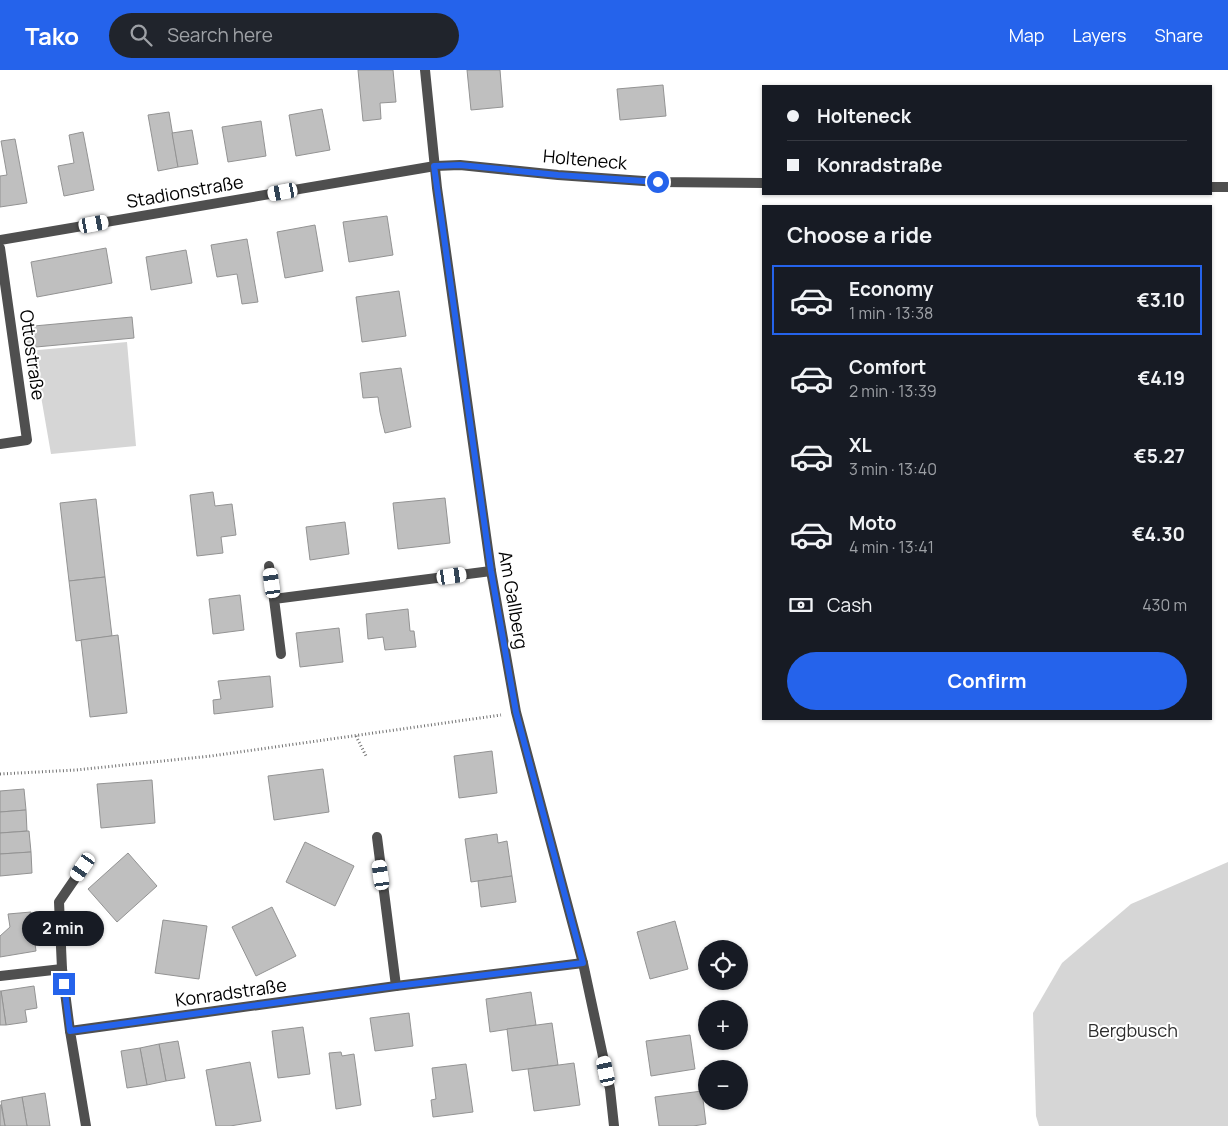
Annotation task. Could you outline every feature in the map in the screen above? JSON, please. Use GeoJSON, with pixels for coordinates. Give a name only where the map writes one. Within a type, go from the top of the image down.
{"type":"FeatureCollection","features":[{"type":"Feature","properties":{"kind":"street","name":"Am Gallberg"},"geometry":{"type":"LineString","coordinates":[[425,70],[434,166],[491,571],[516,712],[583,963],[610,1089],[614,1126]]}},
{"type":"Feature","properties":{"kind":"street","name":"Holteneck"},"geometry":{"type":"LineString","coordinates":[[434,166],[460,165],[558,175],[658,182],[762,183]]}},
{"type":"Feature","properties":{"kind":"street","name":"Stadionstraße"},"geometry":{"type":"LineString","coordinates":[[0,240],[434,166]]}},
{"type":"Feature","properties":{"kind":"street"},"geometry":{"type":"LineString","coordinates":[[1212,187],[1228,187]]}},
{"type":"Feature","properties":{"kind":"street","name":"Ottostraße"},"geometry":{"type":"LineString","coordinates":[[0,248],[27,440],[0,444]]}},
{"type":"Feature","properties":{"kind":"street"},"geometry":{"type":"LineString","coordinates":[[269,566],[281,654]]}},
{"type":"Feature","properties":{"kind":"street"},"geometry":{"type":"LineString","coordinates":[[274,599],[491,571]]}},
{"type":"Feature","properties":{"kind":"street"},"geometry":{"type":"LineString","coordinates":[[376,837],[396,986]]}},
{"type":"Feature","properties":{"kind":"street"},"geometry":{"type":"LineString","coordinates":[[83,867],[59,902],[62,969],[86,1126]]}},
{"type":"Feature","properties":{"kind":"street","name":"Konradstraße"},"geometry":{"type":"LineString","coordinates":[[70,1031],[396,986],[583,963]]}},
{"type":"Feature","properties":{"kind":"street"},"geometry":{"type":"LineString","coordinates":[[0,976],[62,969]]}},
{"type":"Feature","properties":{"kind":"path"},"geometry":{"type":"LineString","coordinates":[[0,774],[76,770],[211,756],[516,712]]}},
{"type":"Feature","properties":{"kind":"path"},"geometry":{"type":"LineString","coordinates":[[356,736],[366,756]]}},
{"type":"Feature","properties":{"kind":"green space"},"geometry":{"type":"Polygon","coordinates":[[[127,342],[136,446],[51,454],[38,379],[29,373],[27,351],[127,342]]]}},
{"type":"Feature","properties":{"kind":"green space","name":"Bergbusch"},"geometry":{"type":"Polygon","coordinates":[[[1228,862],[1228,1126],[1039,1126],[1036,1116],[1033,1013],[1062,963],[1131,904],[1228,862]]]}},
{"type":"Feature","properties":{"kind":"building"},"geometry":{"type":"Polygon","coordinates":[[[358,70],[393,70],[396,102],[380,103],[381,119],[363,121],[358,70]]]}},
{"type":"Feature","properties":{"kind":"building"},"geometry":{"type":"Polygon","coordinates":[[[467,70],[500,70],[503,107],[471,110],[467,70]]]}},
{"type":"Feature","properties":{"kind":"building"},"geometry":{"type":"Polygon","coordinates":[[[663,85],[666,116],[620,120],[617,89],[663,85]]]}},
{"type":"Feature","properties":{"kind":"building"},"geometry":{"type":"Polygon","coordinates":[[[322,109],[330,150],[296,156],[289,115],[322,109]]]}},
{"type":"Feature","properties":{"kind":"building"},"geometry":{"type":"Polygon","coordinates":[[[169,112],[178,167],[158,171],[148,115],[169,112]]]}},
{"type":"Feature","properties":{"kind":"building"},"geometry":{"type":"Polygon","coordinates":[[[261,121],[266,156],[228,162],[222,127],[261,121]]]}},
{"type":"Feature","properties":{"kind":"building"},"geometry":{"type":"Polygon","coordinates":[[[192,130],[198,164],[178,167],[172,133],[192,130]]]}},
{"type":"Feature","properties":{"kind":"building"},"geometry":{"type":"Polygon","coordinates":[[[83,132],[94,190],[64,196],[58,166],[74,163],[69,135],[83,132]]]}},
{"type":"Feature","properties":{"kind":"building"},"geometry":{"type":"Polygon","coordinates":[[[15,139],[27,203],[0,207],[0,176],[7,175],[1,141],[15,139]]]}},
{"type":"Feature","properties":{"kind":"building"},"geometry":{"type":"Polygon","coordinates":[[[387,216],[393,255],[349,262],[343,222],[387,216]]]}},
{"type":"Feature","properties":{"kind":"building"},"geometry":{"type":"Polygon","coordinates":[[[315,225],[323,271],[285,278],[277,232],[315,225]]]}},
{"type":"Feature","properties":{"kind":"building"},"geometry":{"type":"Polygon","coordinates":[[[247,239],[258,302],[242,304],[237,274],[217,277],[211,245],[247,239]]]}},
{"type":"Feature","properties":{"kind":"building"},"geometry":{"type":"Polygon","coordinates":[[[106,248],[112,283],[37,297],[31,262],[106,248]]]}},
{"type":"Feature","properties":{"kind":"building"},"geometry":{"type":"Polygon","coordinates":[[[186,250],[192,283],[151,290],[146,257],[186,250]]]}},
{"type":"Feature","properties":{"kind":"building"},"geometry":{"type":"Polygon","coordinates":[[[399,291],[406,336],[362,342],[356,297],[399,291]]]}},
{"type":"Feature","properties":{"kind":"building"},"geometry":{"type":"Polygon","coordinates":[[[132,317],[134,338],[25,348],[23,327],[132,317]]]}},
{"type":"Feature","properties":{"kind":"building"},"geometry":{"type":"Polygon","coordinates":[[[401,368],[411,427],[385,433],[378,397],[363,398],[360,373],[401,368]]]}},
{"type":"Feature","properties":{"kind":"building"},"geometry":{"type":"Polygon","coordinates":[[[213,492],[215,506],[232,504],[236,535],[221,537],[223,553],[197,556],[190,495],[213,492]]]}},
{"type":"Feature","properties":{"kind":"building"},"geometry":{"type":"Polygon","coordinates":[[[445,498],[450,543],[398,549],[393,503],[445,498]]]}},
{"type":"Feature","properties":{"kind":"building"},"geometry":{"type":"Polygon","coordinates":[[[96,499],[105,577],[69,581],[60,503],[96,499]]]}},
{"type":"Feature","properties":{"kind":"building"},"geometry":{"type":"Polygon","coordinates":[[[345,522],[349,554],[310,560],[306,527],[345,522]]]}},
{"type":"Feature","properties":{"kind":"building"},"geometry":{"type":"Polygon","coordinates":[[[105,577],[112,636],[76,641],[69,581],[105,577]]]}},
{"type":"Feature","properties":{"kind":"building"},"geometry":{"type":"Polygon","coordinates":[[[240,595],[244,630],[213,634],[209,599],[240,595]]]}},
{"type":"Feature","properties":{"kind":"building"},"geometry":{"type":"Polygon","coordinates":[[[408,609],[410,631],[414,631],[416,647],[385,650],[383,637],[368,639],[366,614],[408,609]]]}},
{"type":"Feature","properties":{"kind":"building"},"geometry":{"type":"Polygon","coordinates":[[[339,628],[343,662],[300,667],[296,633],[339,628]]]}},
{"type":"Feature","properties":{"kind":"building"},"geometry":{"type":"Polygon","coordinates":[[[118,635],[127,713],[90,717],[81,640],[118,635]]]}},
{"type":"Feature","properties":{"kind":"building"},"geometry":{"type":"Polygon","coordinates":[[[270,676],[273,707],[214,714],[213,700],[221,699],[218,681],[270,676]]]}},
{"type":"Feature","properties":{"kind":"building"},"geometry":{"type":"Polygon","coordinates":[[[492,751],[497,793],[459,798],[454,756],[492,751]]]}},
{"type":"Feature","properties":{"kind":"building"},"geometry":{"type":"Polygon","coordinates":[[[323,769],[329,812],[274,820],[268,776],[323,769]]]}},
{"type":"Feature","properties":{"kind":"building"},"geometry":{"type":"Polygon","coordinates":[[[152,780],[155,823],[101,828],[97,784],[152,780]]]}},
{"type":"Feature","properties":{"kind":"building"},"geometry":{"type":"Polygon","coordinates":[[[24,789],[26,810],[0,812],[0,791],[24,789]]]}},
{"type":"Feature","properties":{"kind":"building"},"geometry":{"type":"Polygon","coordinates":[[[26,810],[27,831],[0,833],[0,812],[26,810]]]}},
{"type":"Feature","properties":{"kind":"building"},"geometry":{"type":"Polygon","coordinates":[[[29,831],[31,852],[0,854],[0,833],[29,831]]]}},
{"type":"Feature","properties":{"kind":"building"},"geometry":{"type":"Polygon","coordinates":[[[497,834],[498,843],[507,841],[512,876],[471,882],[465,839],[497,834]]]}},
{"type":"Feature","properties":{"kind":"building"},"geometry":{"type":"Polygon","coordinates":[[[305,842],[354,866],[335,906],[286,882],[305,842]]]}},
{"type":"Feature","properties":{"kind":"building"},"geometry":{"type":"Polygon","coordinates":[[[31,852],[32,873],[0,876],[0,854],[31,852]]]}},
{"type":"Feature","properties":{"kind":"building"},"geometry":{"type":"Polygon","coordinates":[[[128,853],[157,886],[117,922],[88,889],[128,853]]]}},
{"type":"Feature","properties":{"kind":"building"},"geometry":{"type":"Polygon","coordinates":[[[512,876],[516,902],[481,907],[478,881],[512,876]]]}},
{"type":"Feature","properties":{"kind":"building"},"geometry":{"type":"Polygon","coordinates":[[[272,907],[296,956],[256,976],[232,927],[272,907]]]}},
{"type":"Feature","properties":{"kind":"building"},"geometry":{"type":"Polygon","coordinates":[[[31,912],[36,951],[0,957],[0,936],[10,927],[8,914],[31,912]]]}},
{"type":"Feature","properties":{"kind":"building"},"geometry":{"type":"Polygon","coordinates":[[[163,920],[207,926],[199,979],[155,973],[163,920]]]}},
{"type":"Feature","properties":{"kind":"building"},"geometry":{"type":"Polygon","coordinates":[[[675,921],[688,969],[650,979],[637,932],[675,921]]]}},
{"type":"Feature","properties":{"kind":"building"},"geometry":{"type":"Polygon","coordinates":[[[34,986],[37,1008],[25,1010],[27,1022],[6,1025],[1,991],[34,986]]]}},
{"type":"Feature","properties":{"kind":"building"},"geometry":{"type":"Polygon","coordinates":[[[1,991],[6,1025],[0,1025],[1,991]]]}},
{"type":"Feature","properties":{"kind":"building"},"geometry":{"type":"Polygon","coordinates":[[[531,992],[536,1025],[490,1032],[486,999],[531,992]]]}},
{"type":"Feature","properties":{"kind":"building"},"geometry":{"type":"Polygon","coordinates":[[[409,1013],[413,1046],[375,1051],[370,1018],[409,1013]]]}},
{"type":"Feature","properties":{"kind":"building"},"geometry":{"type":"Polygon","coordinates":[[[552,1023],[558,1065],[512,1071],[507,1029],[552,1023]]]}},
{"type":"Feature","properties":{"kind":"building"},"geometry":{"type":"Polygon","coordinates":[[[303,1027],[310,1074],[278,1078],[272,1031],[303,1027]]]}},
{"type":"Feature","properties":{"kind":"building"},"geometry":{"type":"Polygon","coordinates":[[[690,1035],[695,1069],[651,1076],[646,1041],[690,1035]]]}},
{"type":"Feature","properties":{"kind":"building"},"geometry":{"type":"Polygon","coordinates":[[[178,1041],[185,1078],[166,1081],[159,1044],[178,1041]]]}},
{"type":"Feature","properties":{"kind":"building"},"geometry":{"type":"Polygon","coordinates":[[[159,1044],[166,1081],[147,1085],[140,1048],[159,1044]]]}},
{"type":"Feature","properties":{"kind":"building"},"geometry":{"type":"Polygon","coordinates":[[[140,1048],[147,1085],[127,1088],[121,1051],[140,1048]]]}},
{"type":"Feature","properties":{"kind":"building"},"geometry":{"type":"Polygon","coordinates":[[[341,1052],[342,1056],[354,1054],[361,1105],[336,1109],[329,1053],[341,1052]]]}},
{"type":"Feature","properties":{"kind":"building"},"geometry":{"type":"Polygon","coordinates":[[[250,1062],[261,1121],[230,1126],[216,1126],[206,1070],[250,1062]]]}},
{"type":"Feature","properties":{"kind":"building"},"geometry":{"type":"Polygon","coordinates":[[[574,1063],[580,1105],[534,1111],[528,1069],[574,1063]]]}},
{"type":"Feature","properties":{"kind":"building"},"geometry":{"type":"Polygon","coordinates":[[[466,1064],[473,1112],[433,1117],[431,1100],[436,1099],[432,1068],[466,1064]]]}},
{"type":"Feature","properties":{"kind":"building"},"geometry":{"type":"Polygon","coordinates":[[[698,1092],[698,1110],[704,1110],[706,1124],[659,1126],[655,1097],[698,1092]]]}},
{"type":"Feature","properties":{"kind":"building"},"geometry":{"type":"Polygon","coordinates":[[[45,1093],[50,1126],[27,1126],[22,1097],[45,1093]]]}},
{"type":"Feature","properties":{"kind":"building"},"geometry":{"type":"Polygon","coordinates":[[[22,1097],[27,1126],[5,1126],[1,1101],[22,1097]]]}},
{"type":"Feature","properties":{"kind":"building"},"geometry":{"type":"Polygon","coordinates":[[[1,1105],[5,1126],[0,1126],[1,1105]]]}},
{"type":"Feature","properties":{"kind":"route"},"geometry":{"type":"LineString","coordinates":[[64,984],[70,1031],[396,986],[583,963],[516,712],[491,571],[434,166],[460,165],[558,175],[658,182]]}}]}
